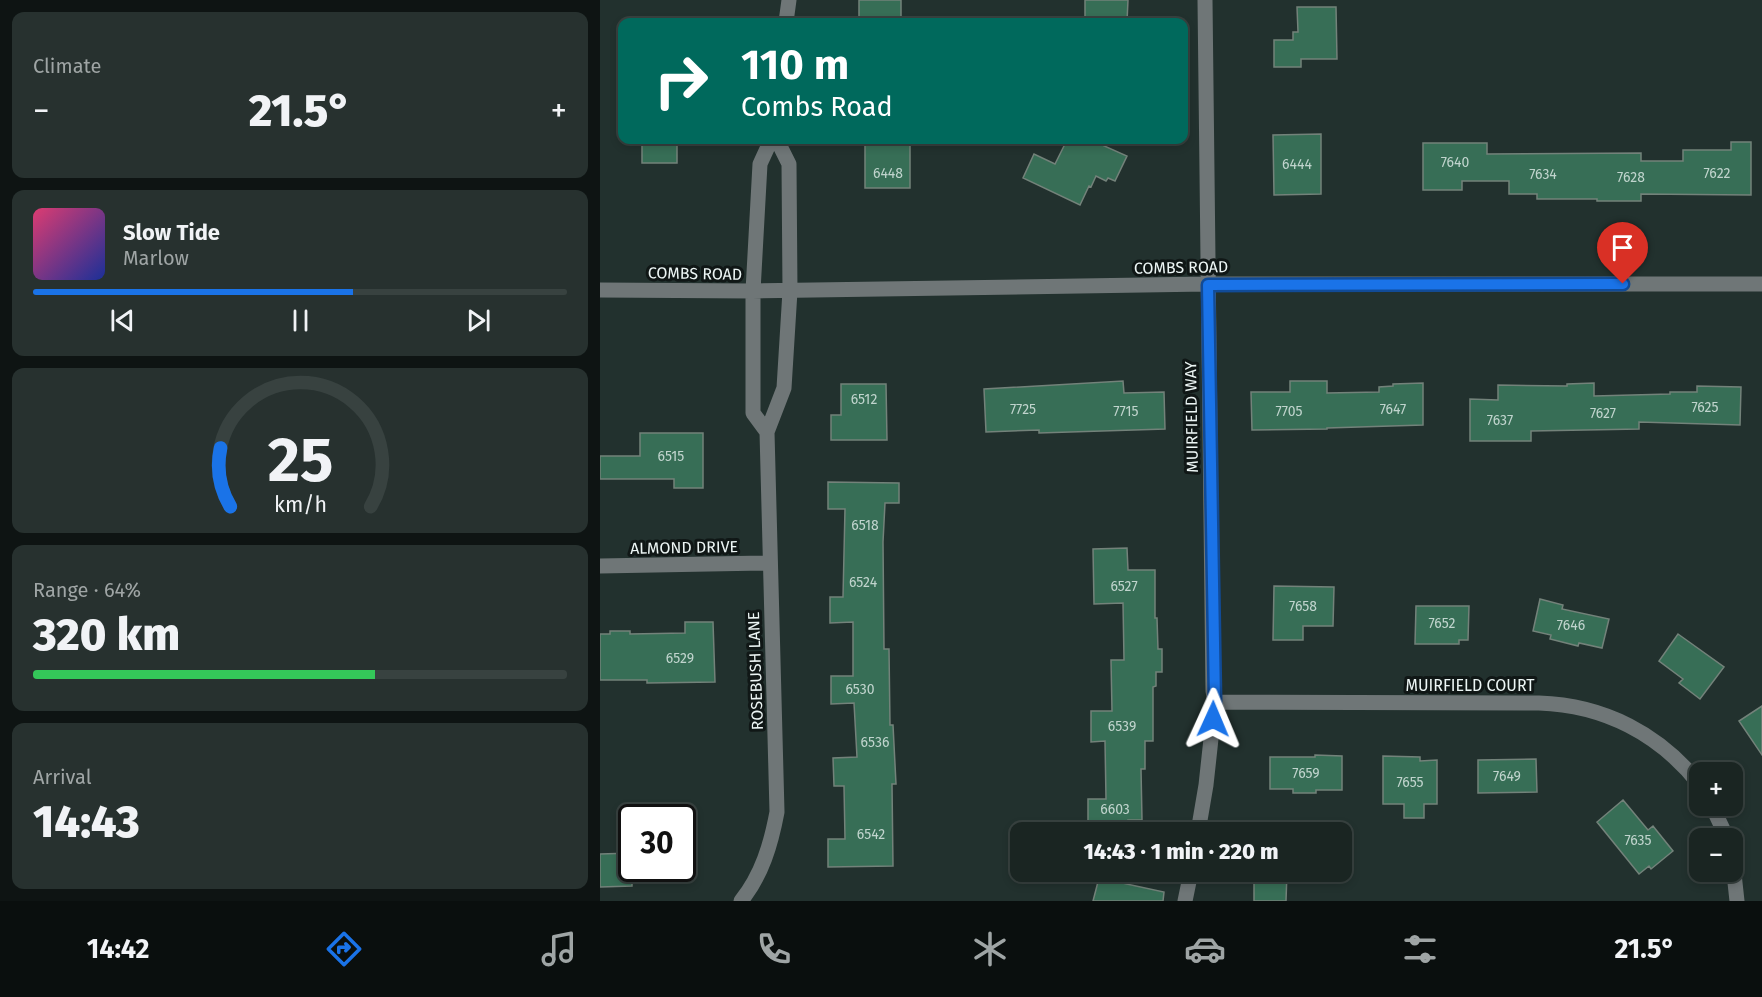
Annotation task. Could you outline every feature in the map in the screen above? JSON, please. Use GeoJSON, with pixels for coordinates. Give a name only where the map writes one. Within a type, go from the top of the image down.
{"type":"FeatureCollection","features":[{"type":"Feature","properties":{"kind":"street"},"geometry":{"type":"LineString","coordinates":[[787,18],[789,0]]}},
{"type":"Feature","properties":{"kind":"street","name":"MUIRFIELD WAY"},"geometry":{"type":"LineString","coordinates":[[1200,822],[1208,775],[1215,702],[1205,0]]}},
{"type":"Feature","properties":{"kind":"street","name":"ROSEBUSH LANE"},"geometry":{"type":"LineString","coordinates":[[767,432],[753,413],[753,291],[760,164],[769,144]]}},
{"type":"Feature","properties":{"kind":"street","name":"ROSEBUSH LANE"},"geometry":{"type":"LineString","coordinates":[[741,901],[761,870],[773,836],[777,812],[767,432],[784,388],[790,291],[789,164],[779,144]]}},
{"type":"Feature","properties":{"kind":"street","name":"COMBS ROAD"},"geometry":{"type":"LineString","coordinates":[[600,290],[790,291],[1208,285],[1762,284]]}},
{"type":"Feature","properties":{"kind":"street","name":"ALMOND DRIVE"},"geometry":{"type":"LineString","coordinates":[[600,566],[770,563]]}},
{"type":"Feature","properties":{"kind":"street","name":"MUIRFIELD COURT"},"geometry":{"type":"LineString","coordinates":[[1215,702],[1527,703],[1573,706],[1619,720],[1651,738],[1689,771]]}},
{"type":"Feature","properties":{"kind":"street"},"geometry":{"type":"LineString","coordinates":[[1185,901],[1189,882]]}},
{"type":"Feature","properties":{"kind":"street"},"geometry":{"type":"LineString","coordinates":[[1735,882],[1737,901]]}},
{"type":"Feature","properties":{"kind":"building"},"geometry":{"type":"Polygon","coordinates":[[[859,0],[901,0],[901,18],[859,18],[859,0]]]}},
{"type":"Feature","properties":{"kind":"building"},"geometry":{"type":"Polygon","coordinates":[[[1085,0],[1128,0],[1127,18],[1085,18],[1085,0]]]}},
{"type":"Feature","properties":{"kind":"building"},"geometry":{"type":"Polygon","coordinates":[[[1297,7],[1336,7],[1337,59],[1301,59],[1301,67],[1274,67],[1274,40],[1293,40],[1293,32],[1298,32],[1297,7]]]}},
{"type":"Feature","properties":{"kind":"building"},"geometry":{"type":"Polygon","coordinates":[[[1321,134],[1321,194],[1274,195],[1273,135],[1321,134]]]}},
{"type":"Feature","properties":{"kind":"building"},"geometry":{"type":"Polygon","coordinates":[[[1731,142],[1751,142],[1751,195],[1641,194],[1641,201],[1537,199],[1537,194],[1509,194],[1509,181],[1462,181],[1462,190],[1423,190],[1423,143],[1487,143],[1487,154],[1641,153],[1641,161],[1683,161],[1683,150],[1731,150],[1731,142]]]}},
{"type":"Feature","properties":{"kind":"building"},"geometry":{"type":"Polygon","coordinates":[[[642,144],[677,144],[677,163],[642,163],[642,144]]]}},
{"type":"Feature","properties":{"kind":"building"},"geometry":{"type":"Polygon","coordinates":[[[865,144],[910,144],[910,188],[865,188],[865,144]]]}},
{"type":"Feature","properties":{"kind":"building"},"geometry":{"type":"Polygon","coordinates":[[[1065,144],[1100,144],[1127,156],[1115,181],[1108,178],[1106,181],[1096,176],[1080,205],[1023,178],[1034,154],[1055,164],[1065,144]]]}},
{"type":"Feature","properties":{"kind":"building"},"geometry":{"type":"Polygon","coordinates":[[[1123,381],[1124,393],[1164,392],[1165,429],[1039,433],[1039,430],[986,432],[984,389],[1123,381]]]}},
{"type":"Feature","properties":{"kind":"building"},"geometry":{"type":"Polygon","coordinates":[[[1290,381],[1327,381],[1327,393],[1379,392],[1379,387],[1393,386],[1393,384],[1423,383],[1423,425],[1252,430],[1251,392],[1290,392],[1290,381]]]}},
{"type":"Feature","properties":{"kind":"building"},"geometry":{"type":"Polygon","coordinates":[[[1594,383],[1594,396],[1697,392],[1697,386],[1741,387],[1740,425],[1639,422],[1639,429],[1531,431],[1531,441],[1470,441],[1470,399],[1498,400],[1498,385],[1567,386],[1567,384],[1594,383]]]}},
{"type":"Feature","properties":{"kind":"building"},"geometry":{"type":"Polygon","coordinates":[[[841,384],[886,384],[887,440],[831,440],[831,415],[841,415],[841,384]]]}},
{"type":"Feature","properties":{"kind":"building"},"geometry":{"type":"Polygon","coordinates":[[[640,433],[703,433],[703,488],[674,488],[674,479],[600,479],[600,456],[640,456],[640,433]]]}},
{"type":"Feature","properties":{"kind":"building"},"geometry":{"type":"Polygon","coordinates":[[[828,482],[899,483],[899,503],[885,503],[883,542],[884,649],[889,649],[890,725],[893,725],[896,784],[892,784],[893,866],[828,867],[828,839],[845,839],[844,786],[834,786],[833,758],[857,757],[854,703],[831,704],[831,676],[853,676],[853,622],[830,623],[830,597],[843,597],[845,509],[828,509],[828,482]]]}},
{"type":"Feature","properties":{"kind":"building"},"geometry":{"type":"Polygon","coordinates":[[[1127,548],[1128,570],[1155,570],[1155,618],[1157,618],[1158,649],[1162,649],[1162,672],[1156,672],[1156,686],[1153,687],[1153,741],[1145,741],[1145,769],[1141,769],[1142,820],[1088,822],[1088,799],[1106,799],[1105,741],[1091,742],[1091,711],[1112,711],[1111,660],[1124,660],[1123,603],[1094,604],[1093,549],[1127,548]]]}},
{"type":"Feature","properties":{"kind":"building"},"geometry":{"type":"Polygon","coordinates":[[[1274,586],[1334,587],[1333,626],[1303,626],[1303,640],[1273,640],[1274,586]]]}},
{"type":"Feature","properties":{"kind":"building"},"geometry":{"type":"Polygon","coordinates":[[[1540,599],[1563,605],[1562,609],[1609,619],[1602,648],[1579,643],[1578,646],[1550,639],[1551,635],[1533,631],[1540,599]]]}},
{"type":"Feature","properties":{"kind":"building"},"geometry":{"type":"Polygon","coordinates":[[[1416,606],[1469,606],[1468,640],[1459,640],[1459,644],[1415,644],[1416,606]]]}},
{"type":"Feature","properties":{"kind":"building"},"geometry":{"type":"Polygon","coordinates":[[[685,622],[713,622],[715,682],[647,683],[647,680],[600,680],[600,634],[610,634],[610,631],[630,631],[630,634],[685,633],[685,622]]]}},
{"type":"Feature","properties":{"kind":"building"},"geometry":{"type":"Polygon","coordinates":[[[1678,634],[1724,667],[1700,699],[1679,683],[1683,679],[1659,661],[1678,634]]]}},
{"type":"Feature","properties":{"kind":"building"},"geometry":{"type":"Polygon","coordinates":[[[1762,706],[1762,755],[1739,721],[1762,706]]]}},
{"type":"Feature","properties":{"kind":"building"},"geometry":{"type":"Polygon","coordinates":[[[1315,755],[1342,756],[1342,790],[1293,793],[1293,789],[1270,789],[1270,757],[1315,757],[1315,755]]]}},
{"type":"Feature","properties":{"kind":"building"},"geometry":{"type":"Polygon","coordinates":[[[1383,756],[1420,757],[1420,761],[1437,760],[1437,804],[1424,804],[1424,818],[1404,818],[1404,804],[1383,804],[1383,756]]]}},
{"type":"Feature","properties":{"kind":"building"},"geometry":{"type":"Polygon","coordinates":[[[1536,759],[1537,792],[1478,793],[1478,760],[1536,759]]]}},
{"type":"Feature","properties":{"kind":"building"},"geometry":{"type":"Polygon","coordinates":[[[1623,800],[1648,830],[1653,826],[1673,851],[1651,869],[1649,866],[1639,874],[1597,822],[1623,800]]]}},
{"type":"Feature","properties":{"kind":"building"},"geometry":{"type":"Polygon","coordinates":[[[618,853],[618,882],[632,882],[632,886],[600,887],[600,854],[618,853]]]}},
{"type":"Feature","properties":{"kind":"building"},"geometry":{"type":"Polygon","coordinates":[[[1098,882],[1118,882],[1164,892],[1163,901],[1093,901],[1098,882]]]}},
{"type":"Feature","properties":{"kind":"building"},"geometry":{"type":"Polygon","coordinates":[[[1254,882],[1287,882],[1286,901],[1254,901],[1254,882]]]}},
{"type":"Feature","properties":{"kind":"route"},"geometry":{"type":"LineString","coordinates":[[1213,719],[1215,702],[1213,691],[1208,285],[1623,284]]}}]}
